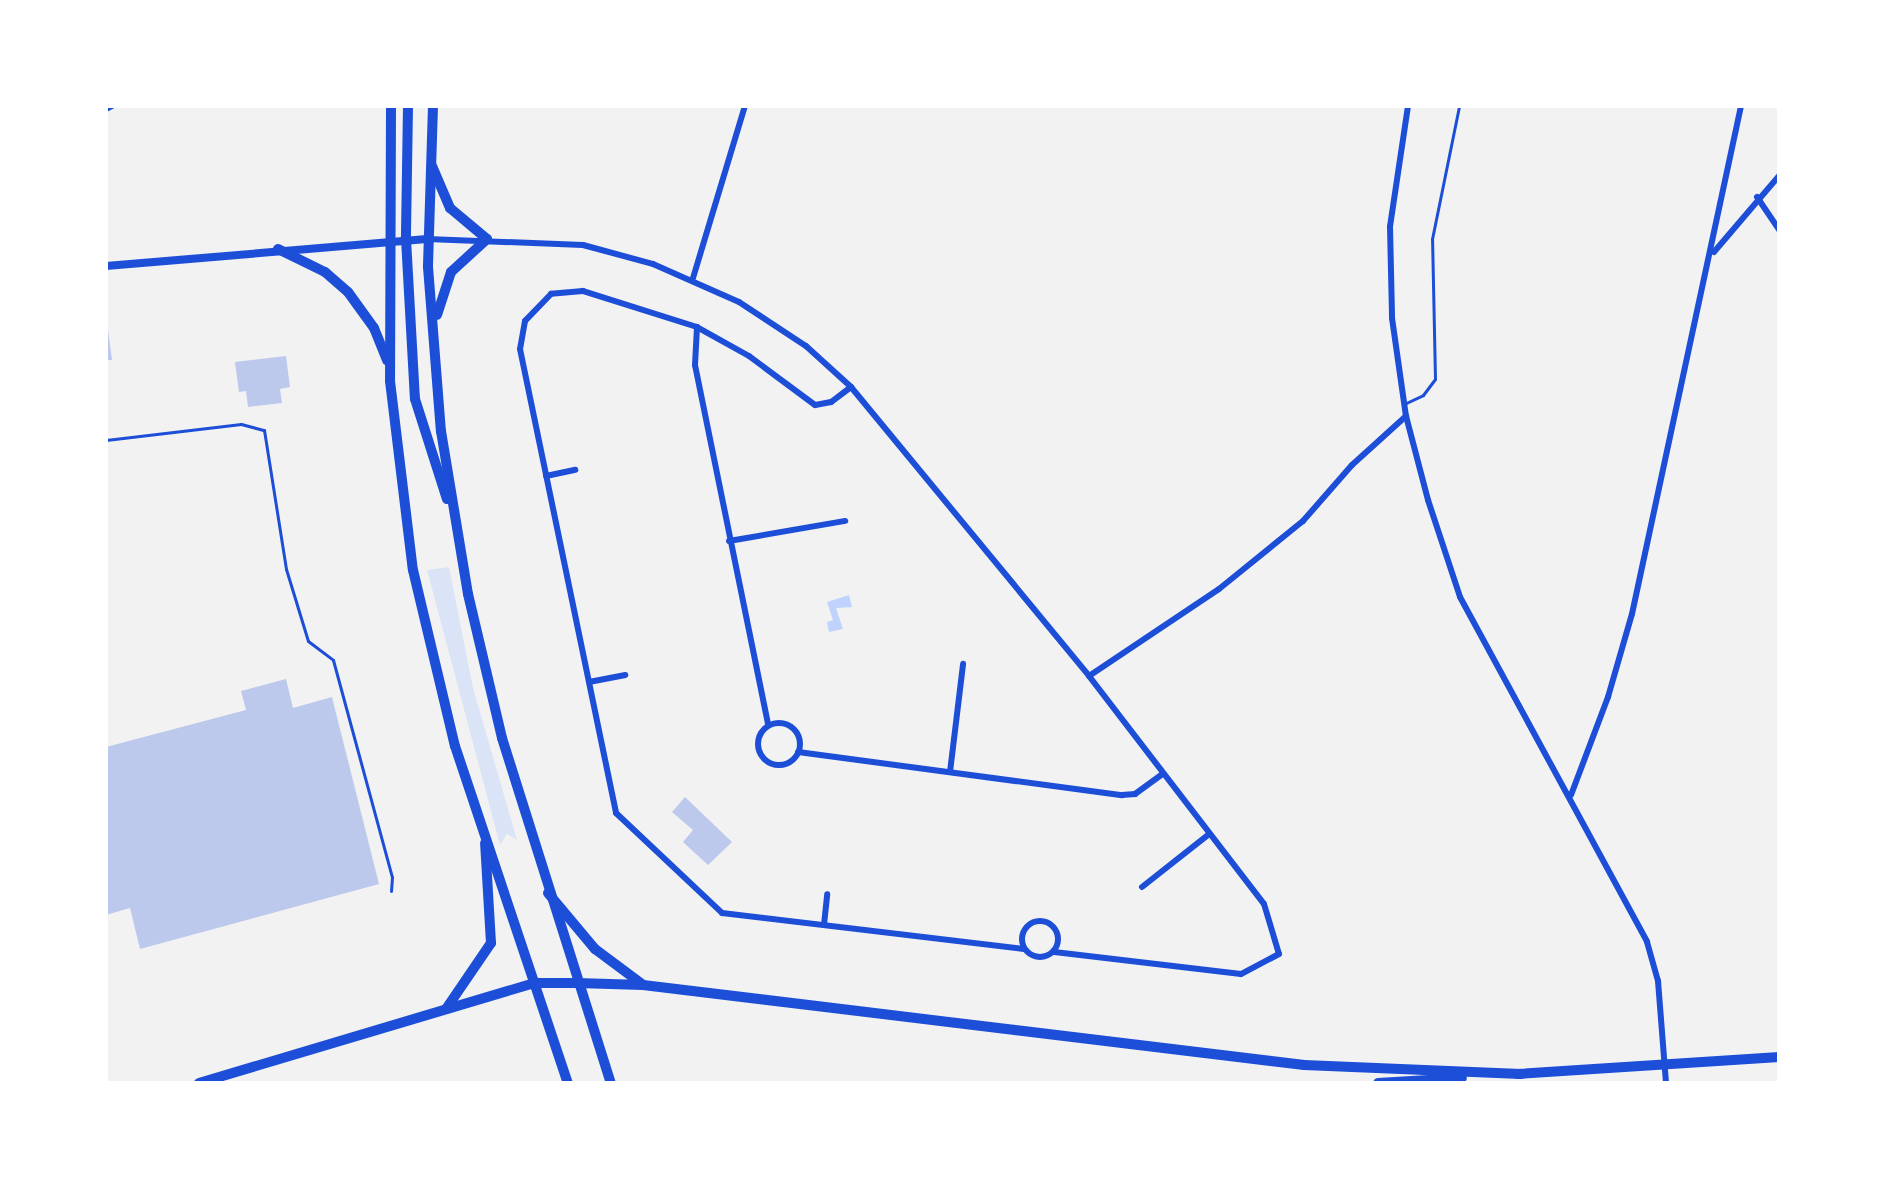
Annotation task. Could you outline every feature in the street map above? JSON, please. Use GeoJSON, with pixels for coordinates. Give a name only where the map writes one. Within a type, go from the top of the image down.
{"type":"FeatureCollection","features":[{"type":"Feature","properties":{"kind":"main road"},"geometry":{"type":"LineString","coordinates":[[391,106],[386,241],[389,367],[413,570],[455,746],[568,1083]]}},
{"type":"Feature","properties":{"kind":"main road"},"geometry":{"type":"LineString","coordinates":[[408,106],[406,239],[415,399],[455,519]]}},
{"type":"Feature","properties":{"kind":"main road"},"geometry":{"type":"LineString","coordinates":[[433,106],[427,239],[434,338],[455,519],[484,671],[548,893],[611,1083]]}},
{"type":"Feature","properties":{"kind":"main road"},"geometry":{"type":"LineString","coordinates":[[430,157],[450,208],[487,239],[451,272],[438,304],[434,338]]}},
{"type":"Feature","properties":{"kind":"main road"},"geometry":{"type":"LineString","coordinates":[[278,249],[325,272],[348,292],[374,328],[389,367]]}},
{"type":"Feature","properties":{"kind":"main road"},"geometry":{"type":"LineString","coordinates":[[446,1009],[491,943],[485,843]]}},
{"type":"Feature","properties":{"kind":"main road"},"geometry":{"type":"LineString","coordinates":[[548,893],[595,949],[643,985]]}},
{"type":"Feature","properties":{"kind":"main road"},"geometry":{"type":"LineString","coordinates":[[199,1083],[534,983],[643,985],[1304,1065],[1521,1074]]}},
{"type":"Feature","properties":{"kind":"main road"},"geometry":{"type":"LineString","coordinates":[[1378,1083],[1779,1057]]}},
{"type":"Feature","properties":{"kind":"street"},"geometry":{"type":"LineString","coordinates":[[106,109],[112,106]]}},
{"type":"Feature","properties":{"kind":"street"},"geometry":{"type":"LineString","coordinates":[[693,278],[745,106]]}},
{"type":"Feature","properties":{"kind":"street"},"geometry":{"type":"LineString","coordinates":[[1408,106],[1390,227],[1392,318],[1406,416],[1460,597],[1571,795],[1647,942],[1657,979],[1666,1083]]}},
{"type":"Feature","properties":{"kind":"street"},"geometry":{"type":"LineString","coordinates":[[1571,795],[1608,697],[1632,614],[1712,255],[1741,106]]}},
{"type":"Feature","properties":{"kind":"street"},"geometry":{"type":"LineString","coordinates":[[1712,255],[1757,197],[1779,176]]}},
{"type":"Feature","properties":{"kind":"street"},"geometry":{"type":"LineString","coordinates":[[1757,197],[1779,230]]}},
{"type":"Feature","properties":{"kind":"street"},"geometry":{"type":"LineString","coordinates":[[106,266],[406,239],[487,239],[583,245],[693,278],[770,320],[851,387],[1089,676],[1264,904],[1279,954],[1241,974],[1054,952],[1041,958],[1024,949],[722,913],[616,813],[520,349],[525,321],[541,300],[565,291],[583,291],[697,327],[749,356],[815,405],[831,402],[851,387]]}},
{"type":"Feature","properties":{"kind":"street"},"geometry":{"type":"LineString","coordinates":[[697,327],[695,365],[768,725],[758,745],[767,761],[786,764],[798,752]]}},
{"type":"Feature","properties":{"kind":"street"},"geometry":{"type":"LineString","coordinates":[[1089,676],[1219,589],[1303,521],[1352,465],[1406,416]]}},
{"type":"Feature","properties":{"kind":"street"},"geometry":{"type":"LineString","coordinates":[[546,476],[575,470]]}},
{"type":"Feature","properties":{"kind":"street"},"geometry":{"type":"LineString","coordinates":[[729,541],[845,521]]}},
{"type":"Feature","properties":{"kind":"street"},"geometry":{"type":"LineString","coordinates":[[950,772],[963,664]]}},
{"type":"Feature","properties":{"kind":"street"},"geometry":{"type":"LineString","coordinates":[[589,682],[625,675]]}},
{"type":"Feature","properties":{"kind":"street"},"geometry":{"type":"LineString","coordinates":[[768,725],[783,723],[795,730],[798,752]]}},
{"type":"Feature","properties":{"kind":"street"},"geometry":{"type":"LineString","coordinates":[[798,752],[1122,795],[1135,794],[1163,774]]}},
{"type":"Feature","properties":{"kind":"street"},"geometry":{"type":"LineString","coordinates":[[1142,887],[1209,834]]}},
{"type":"Feature","properties":{"kind":"street"},"geometry":{"type":"LineString","coordinates":[[824,925],[827,894]]}},
{"type":"Feature","properties":{"kind":"street"},"geometry":{"type":"LineString","coordinates":[[1024,949],[1024,931],[1041,921],[1057,934],[1054,952]]}},
{"type":"Feature","properties":{"kind":"lane"},"geometry":{"type":"LineString","coordinates":[[1404,404],[1423,395],[1435,379],[1432,239],[1459,106]]}},
{"type":"Feature","properties":{"kind":"lane"},"geometry":{"type":"LineString","coordinates":[[106,440],[241,424],[264,430],[286,569],[308,641],[333,660],[392,877],[391,891]]}},
{"type":"Feature","properties":{"kind":"shaded area"},"geometry":{"type":"Polygon","coordinates":[[[449,567],[473,688],[517,840],[507,834],[500,845],[427,570],[449,567]]]}},
{"type":"Feature","properties":{"kind":"water"},"geometry":{"type":"Polygon","coordinates":[[[849,595],[852,607],[836,608],[843,629],[829,632],[827,622],[833,620],[827,602],[849,595]]]}},
{"type":"Feature","properties":{"kind":"building"},"geometry":{"type":"Polygon","coordinates":[[[106,315],[112,360],[106,360],[106,315]]]}},
{"type":"Feature","properties":{"kind":"building"},"geometry":{"type":"Polygon","coordinates":[[[286,356],[290,387],[280,389],[282,403],[248,407],[246,391],[239,392],[235,362],[286,356]]]}},
{"type":"Feature","properties":{"kind":"building"},"geometry":{"type":"Polygon","coordinates":[[[286,679],[293,708],[332,697],[379,884],[140,949],[130,908],[106,915],[106,747],[246,710],[241,691],[286,679]]]}},
{"type":"Feature","properties":{"kind":"building"},"geometry":{"type":"Polygon","coordinates":[[[685,797],[732,842],[708,865],[683,842],[693,830],[672,812],[685,797]]]}}]}
